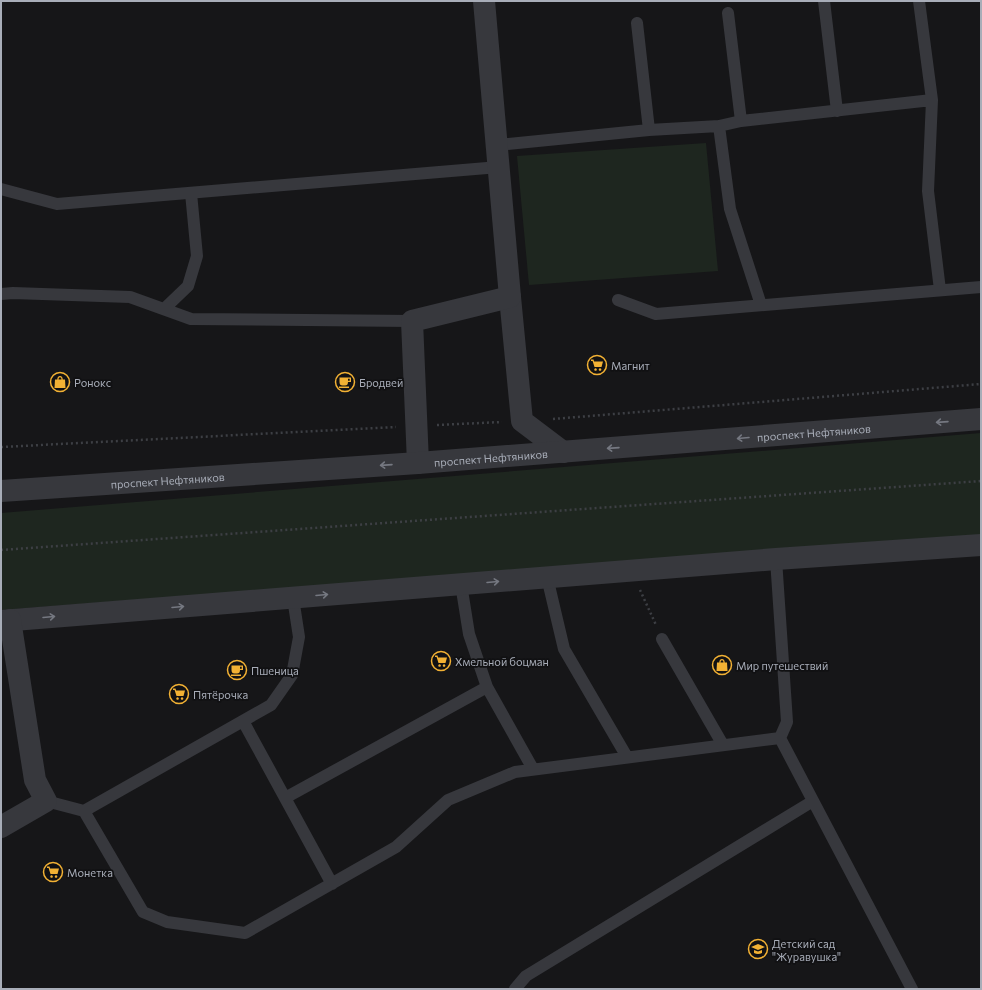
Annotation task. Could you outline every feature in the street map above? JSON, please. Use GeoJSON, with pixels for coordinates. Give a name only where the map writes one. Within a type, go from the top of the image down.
{"type":"FeatureCollection","features":[{"type":"Feature","properties":{"kind":"street"},"geometry":{"type":"LineString","coordinates":[[484,1],[522,421],[563,452]]}},
{"type":"Feature","properties":{"kind":"street"},"geometry":{"type":"LineString","coordinates":[[418,463],[412,321],[510,297]]}},
{"type":"Feature","properties":{"kind":"street","name":"проспект Нефтяников"},"geometry":{"type":"LineString","coordinates":[[1,491],[418,463],[981,419]]}},
{"type":"Feature","properties":{"kind":"street"},"geometry":{"type":"LineString","coordinates":[[1,827],[46,801],[35,780],[5,621],[776,559],[981,545]]}},
{"type":"Feature","properties":{"kind":"lane"},"geometry":{"type":"LineString","coordinates":[[824,1],[837,111]]}},
{"type":"Feature","properties":{"kind":"lane"},"geometry":{"type":"LineString","coordinates":[[919,1],[932,100],[928,191],[940,290]]}},
{"type":"Feature","properties":{"kind":"lane"},"geometry":{"type":"LineString","coordinates":[[728,13],[741,121]]}},
{"type":"Feature","properties":{"kind":"lane"},"geometry":{"type":"LineString","coordinates":[[637,23],[649,130]]}},
{"type":"Feature","properties":{"kind":"lane"},"geometry":{"type":"LineString","coordinates":[[497,145],[649,130],[719,126],[741,121],[932,100]]}},
{"type":"Feature","properties":{"kind":"lane"},"geometry":{"type":"LineString","coordinates":[[719,126],[730,209],[761,305]]}},
{"type":"Feature","properties":{"kind":"lane"},"geometry":{"type":"LineString","coordinates":[[1,188],[57,204],[499,167]]}},
{"type":"Feature","properties":{"kind":"lane"},"geometry":{"type":"LineString","coordinates":[[164,309],[188,286],[197,256],[191,193]]}},
{"type":"Feature","properties":{"kind":"lane"},"geometry":{"type":"LineString","coordinates":[[618,300],[656,314],[981,287]]}},
{"type":"Feature","properties":{"kind":"lane"},"geometry":{"type":"LineString","coordinates":[[1,294],[13,293],[130,297],[192,319],[412,321]]}},
{"type":"Feature","properties":{"kind":"lane"},"geometry":{"type":"LineString","coordinates":[[776,559],[787,722],[780,738]]}},
{"type":"Feature","properties":{"kind":"lane"},"geometry":{"type":"LineString","coordinates":[[547,577],[564,649],[627,757]]}},
{"type":"Feature","properties":{"kind":"lane"},"geometry":{"type":"LineString","coordinates":[[461,584],[470,634],[487,687],[533,769]]}},
{"type":"Feature","properties":{"kind":"lane"},"geometry":{"type":"LineString","coordinates":[[46,801],[84,811],[271,705],[292,675],[299,637],[293,598]]}},
{"type":"Feature","properties":{"kind":"lane"},"geometry":{"type":"LineString","coordinates":[[662,639],[723,745]]}},
{"type":"Feature","properties":{"kind":"lane"},"geometry":{"type":"LineString","coordinates":[[285,798],[487,687]]}},
{"type":"Feature","properties":{"kind":"lane"},"geometry":{"type":"LineString","coordinates":[[243,721],[332,884]]}},
{"type":"Feature","properties":{"kind":"lane"},"geometry":{"type":"LineString","coordinates":[[84,811],[143,912],[167,922],[245,933],[396,847],[448,800],[515,772],[780,738]]}},
{"type":"Feature","properties":{"kind":"lane"},"geometry":{"type":"LineString","coordinates":[[780,738],[912,989]]}},
{"type":"Feature","properties":{"kind":"lane"},"geometry":{"type":"LineString","coordinates":[[515,989],[526,976],[813,801]]}},
{"type":"Feature","properties":{"kind":"path"},"geometry":{"type":"LineString","coordinates":[[1,447],[522,421],[981,384]]}},
{"type":"Feature","properties":{"kind":"path"},"geometry":{"type":"LineString","coordinates":[[1,550],[981,481]]}},
{"type":"Feature","properties":{"kind":"path"},"geometry":{"type":"LineString","coordinates":[[632,571],[662,639]]}},
{"type":"Feature","properties":{"kind":"shaded area"},"geometry":{"type":"Polygon","coordinates":[[[706,143],[718,271],[529,285],[517,156],[706,143]]]}},
{"type":"Feature","properties":{"kind":"shaded area"},"geometry":{"type":"Polygon","coordinates":[[[981,433],[981,536],[1,610],[1,513],[981,433]]]}},
{"type":"Feature","properties":{"kind":"place","name":"Магнит"},"geometry":{"type":"Point","coordinates":[597,365]}},
{"type":"Feature","properties":{"kind":"place","name":"Ронокс"},"geometry":{"type":"Point","coordinates":[60,382]}},
{"type":"Feature","properties":{"kind":"place","name":"Бродвей"},"geometry":{"type":"Point","coordinates":[345,382]}},
{"type":"Feature","properties":{"kind":"place","name":"Хмельной боцман"},"geometry":{"type":"Point","coordinates":[441,661]}},
{"type":"Feature","properties":{"kind":"place","name":"Мир путешествий"},"geometry":{"type":"Point","coordinates":[722,665]}},
{"type":"Feature","properties":{"kind":"place","name":"Пшеница"},"geometry":{"type":"Point","coordinates":[237,670]}},
{"type":"Feature","properties":{"kind":"place","name":"Пятёрочка"},"geometry":{"type":"Point","coordinates":[179,694]}},
{"type":"Feature","properties":{"kind":"place","name":"Монетка"},"geometry":{"type":"Point","coordinates":[53,872]}},
{"type":"Feature","properties":{"kind":"place","name":"Детский сад \"Журавушка\""},"geometry":{"type":"Point","coordinates":[758,949]}}]}
